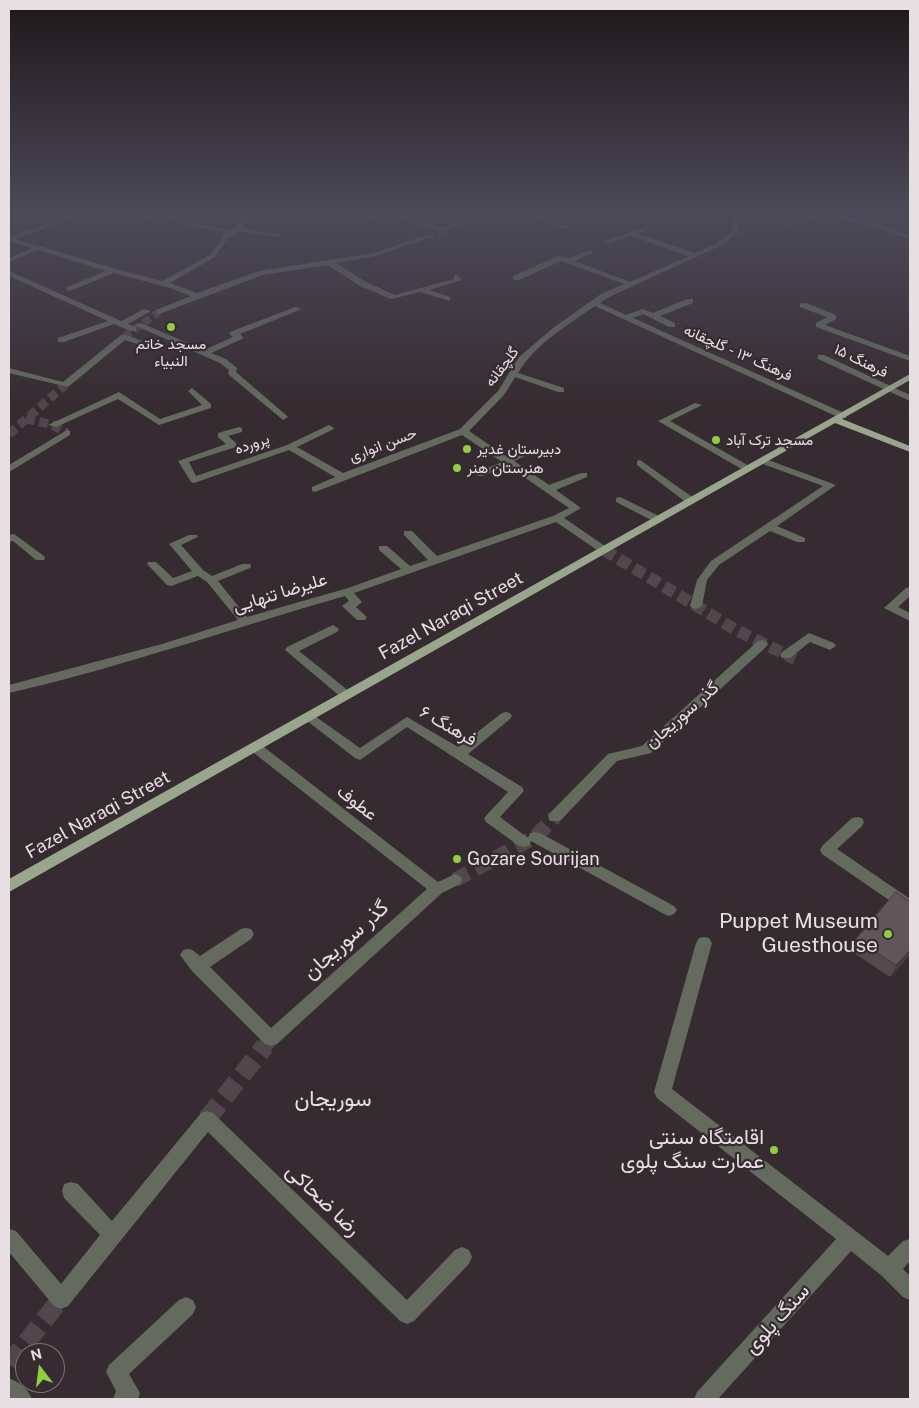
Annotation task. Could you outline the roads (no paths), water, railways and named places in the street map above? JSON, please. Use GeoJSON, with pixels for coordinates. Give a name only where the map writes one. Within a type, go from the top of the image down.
{"type":"FeatureCollection","features":[{"type":"Feature","properties":{"kind":"main road","name":"Fazel Naraqi Street"},"geometry":{"type":"LineString","coordinates":[[9,886],[910,377]]}},
{"type":"Feature","properties":{"kind":"main road"},"geometry":{"type":"LineString","coordinates":[[839,418],[910,449]]}},
{"type":"Feature","properties":{"kind":"street"},"geometry":{"type":"LineString","coordinates":[[24,280],[117,322],[135,327],[223,361],[234,370],[231,372],[283,417]]}},
{"type":"Feature","properties":{"kind":"street"},"geometry":{"type":"LineString","coordinates":[[70,289],[91,280]]}},
{"type":"Feature","properties":{"kind":"street"},"geometry":{"type":"LineString","coordinates":[[151,280],[197,296]]}},
{"type":"Feature","properties":{"kind":"street"},"geometry":{"type":"LineString","coordinates":[[164,283],[170,280]]}},
{"type":"Feature","properties":{"kind":"street"},"geometry":{"type":"LineString","coordinates":[[159,312],[243,280]]}},
{"type":"Feature","properties":{"kind":"street"},"geometry":{"type":"LineString","coordinates":[[356,280],[394,297],[458,280]]}},
{"type":"Feature","properties":{"kind":"street"},"geometry":{"type":"LineString","coordinates":[[619,280],[630,284]]}},
{"type":"Feature","properties":{"kind":"street","name":"گلچقانه"},"geometry":{"type":"LineString","coordinates":[[462,431],[501,393],[522,359],[594,303],[639,280]]}},
{"type":"Feature","properties":{"kind":"street"},"geometry":{"type":"LineString","coordinates":[[422,290],[447,299]]}},
{"type":"Feature","properties":{"kind":"street"},"geometry":{"type":"LineString","coordinates":[[653,316],[690,301]]}},
{"type":"Feature","properties":{"kind":"street","name":"فرهنگ ۱۳ - گلچقانه"},"geometry":{"type":"LineString","coordinates":[[594,303],[839,418]]}},
{"type":"Feature","properties":{"kind":"street"},"geometry":{"type":"LineString","coordinates":[[803,305],[833,317],[819,325],[910,359]]}},
{"type":"Feature","properties":{"kind":"street"},"geometry":{"type":"LineString","coordinates":[[204,353],[239,337],[233,334],[298,309]]}},
{"type":"Feature","properties":{"kind":"street"},"geometry":{"type":"LineString","coordinates":[[61,340],[147,311]]}},
{"type":"Feature","properties":{"kind":"street"},"geometry":{"type":"LineString","coordinates":[[625,318],[643,311],[672,325]]}},
{"type":"Feature","properties":{"kind":"street"},"geometry":{"type":"LineString","coordinates":[[9,371],[65,385],[124,337],[147,345]]}},
{"type":"Feature","properties":{"kind":"street","name":"فرهنگ ۱۵"},"geometry":{"type":"LineString","coordinates":[[821,357],[910,398]]}},
{"type":"Feature","properties":{"kind":"street"},"geometry":{"type":"LineString","coordinates":[[513,374],[561,390]]}},
{"type":"Feature","properties":{"kind":"street"},"geometry":{"type":"LineString","coordinates":[[53,425],[119,395],[159,422],[208,406],[192,391]]}},
{"type":"Feature","properties":{"kind":"street"},"geometry":{"type":"LineString","coordinates":[[698,405],[663,421],[748,469]]}},
{"type":"Feature","properties":{"kind":"street","name":"پرورده"},"geometry":{"type":"LineString","coordinates":[[239,430],[222,435],[233,445],[183,461],[194,480],[290,447],[329,428]]}},
{"type":"Feature","properties":{"kind":"street"},"geometry":{"type":"LineString","coordinates":[[462,431],[549,489],[584,474]]}},
{"type":"Feature","properties":{"kind":"street","name":"حسن انواری"},"geometry":{"type":"LineString","coordinates":[[316,489],[342,477],[462,431]]}},
{"type":"Feature","properties":{"kind":"street"},"geometry":{"type":"LineString","coordinates":[[9,469],[67,433]]}},
{"type":"Feature","properties":{"kind":"street"},"geometry":{"type":"LineString","coordinates":[[290,447],[342,477]]}},
{"type":"Feature","properties":{"kind":"street"},"geometry":{"type":"LineString","coordinates":[[480,474],[529,451]]}},
{"type":"Feature","properties":{"kind":"street"},"geometry":{"type":"LineString","coordinates":[[696,606],[702,580],[715,563],[831,485],[763,461]]}},
{"type":"Feature","properties":{"kind":"street"},"geometry":{"type":"LineString","coordinates":[[640,463],[691,501]]}},
{"type":"Feature","properties":{"kind":"street","name":"علیرضا تنهایی"},"geometry":{"type":"LineString","coordinates":[[9,689],[166,646],[347,591],[557,518],[576,508],[549,489]]}},
{"type":"Feature","properties":{"kind":"street"},"geometry":{"type":"LineString","coordinates":[[620,500],[659,520]]}},
{"type":"Feature","properties":{"kind":"street"},"geometry":{"type":"LineString","coordinates":[[557,518],[604,550]]}},
{"type":"Feature","properties":{"kind":"street"},"geometry":{"type":"LineString","coordinates":[[770,527],[801,540]]}},
{"type":"Feature","properties":{"kind":"street"},"geometry":{"type":"LineString","coordinates":[[408,533],[435,560]]}},
{"type":"Feature","properties":{"kind":"street"},"geometry":{"type":"LineString","coordinates":[[9,539],[14,537],[40,558]]}},
{"type":"Feature","properties":{"kind":"street"},"geometry":{"type":"LineString","coordinates":[[193,537],[174,544],[199,572],[211,580],[244,621]]}},
{"type":"Feature","properties":{"kind":"street"},"geometry":{"type":"LineString","coordinates":[[383,548],[408,570]]}},
{"type":"Feature","properties":{"kind":"street"},"geometry":{"type":"LineString","coordinates":[[152,564],[170,583],[199,572]]}},
{"type":"Feature","properties":{"kind":"street"},"geometry":{"type":"LineString","coordinates":[[211,580],[246,566]]}},
{"type":"Feature","properties":{"kind":"street"},"geometry":{"type":"LineString","coordinates":[[910,590],[890,608],[910,617]]}},
{"type":"Feature","properties":{"kind":"street"},"geometry":{"type":"LineString","coordinates":[[347,591],[356,602],[348,606],[361,617]]}},
{"type":"Feature","properties":{"kind":"street"},"geometry":{"type":"LineString","coordinates":[[334,629],[291,650],[346,695]]}},
{"type":"Feature","properties":{"kind":"street"},"geometry":{"type":"LineString","coordinates":[[786,655],[809,637],[830,646]]}},
{"type":"Feature","properties":{"kind":"street","name":"گذر سوریجان"},"geometry":{"type":"LineString","coordinates":[[555,817],[613,757],[646,750],[762,644]]}},
{"type":"Feature","properties":{"kind":"street"},"geometry":{"type":"LineString","coordinates":[[459,754],[506,716]]}},
{"type":"Feature","properties":{"kind":"street","name":"فرهنگ ۶"},"geometry":{"type":"LineString","coordinates":[[308,717],[360,755],[407,721],[517,791],[491,818],[530,840],[669,910]]}},
{"type":"Feature","properties":{"kind":"street","name":"عطوف"},"geometry":{"type":"LineString","coordinates":[[255,747],[437,889]]}},
{"type":"Feature","properties":{"kind":"street"},"geometry":{"type":"LineString","coordinates":[[856,822],[827,850],[910,906]]}},
{"type":"Feature","properties":{"kind":"street","name":"گذر سوریجان"},"geometry":{"type":"LineString","coordinates":[[246,934],[193,961],[271,1039],[437,889],[455,880]]}},
{"type":"Feature","properties":{"kind":"street"},"geometry":{"type":"LineString","coordinates":[[704,943],[663,1092],[889,1270],[910,1290]]}},
{"type":"Feature","properties":{"kind":"street","name":"رضا ضحاکی"},"geometry":{"type":"LineString","coordinates":[[114,1236],[208,1119],[407,1314],[462,1257]]}},
{"type":"Feature","properties":{"kind":"street"},"geometry":{"type":"LineString","coordinates":[[9,1238],[61,1299],[114,1236],[71,1191]]}},
{"type":"Feature","properties":{"kind":"street","name":"سنگ پلوی"},"geometry":{"type":"LineString","coordinates":[[704,1399],[849,1238]]}},
{"type":"Feature","properties":{"kind":"street"},"geometry":{"type":"LineString","coordinates":[[889,1270],[910,1248]]}},
{"type":"Feature","properties":{"kind":"street"},"geometry":{"type":"LineString","coordinates":[[123,1399],[130,1393],[116,1372],[186,1307]]}},
{"type":"Feature","properties":{"kind":"street"},"geometry":{"type":"LineString","coordinates":[[9,1388],[22,1399]]}},
{"type":"Feature","properties":{"kind":"tunnel"},"geometry":{"type":"LineString","coordinates":[[124,337],[159,312]]}},
{"type":"Feature","properties":{"kind":"tunnel"},"geometry":{"type":"LineString","coordinates":[[26,419],[65,385]]}},
{"type":"Feature","properties":{"kind":"tunnel"},"geometry":{"type":"LineString","coordinates":[[9,434],[26,419]]}},
{"type":"Feature","properties":{"kind":"tunnel"},"geometry":{"type":"LineString","coordinates":[[26,419],[53,425],[67,433]]}},
{"type":"Feature","properties":{"kind":"tunnel"},"geometry":{"type":"LineString","coordinates":[[604,550],[736,630],[795,659]]}},
{"type":"Feature","properties":{"kind":"tunnel"},"geometry":{"type":"LineString","coordinates":[[455,880],[535,837],[555,817]]}},
{"type":"Feature","properties":{"kind":"tunnel"},"geometry":{"type":"LineString","coordinates":[[264,1047],[271,1039]]}},
{"type":"Feature","properties":{"kind":"tunnel"},"geometry":{"type":"LineString","coordinates":[[207,1119],[265,1046]]}},
{"type":"Feature","properties":{"kind":"tunnel"},"geometry":{"type":"LineString","coordinates":[[9,1364],[61,1299]]}},
{"type":"Feature","properties":{"kind":"place","name":"مسجد خاتم النبیاء"},"geometry":{"type":"Point","coordinates":[171,327]}},
{"type":"Feature","properties":{"kind":"place","name":"مسجد ترک آباد"},"geometry":{"type":"Point","coordinates":[716,440]}},
{"type":"Feature","properties":{"kind":"place","name":"دبیرستان غدیر"},"geometry":{"type":"Point","coordinates":[467,449]}},
{"type":"Feature","properties":{"kind":"place","name":"هنرستان هنر"},"geometry":{"type":"Point","coordinates":[457,468]}},
{"type":"Feature","properties":{"kind":"place","name":"Gozare Sourijan"},"geometry":{"type":"Point","coordinates":[457,859]}},
{"type":"Feature","properties":{"kind":"place","name":"Puppet Museum Guesthouse"},"geometry":{"type":"Point","coordinates":[888,934]}},
{"type":"Feature","properties":{"kind":"place","name":"اقامتگاه سنتی عمارت سنگ پلوی"},"geometry":{"type":"Point","coordinates":[774,1150]}},
{"type":"Feature","properties":{"kind":"district","name":"سوریجان"},"geometry":{"type":"Point","coordinates":[333,1099]}}]}
